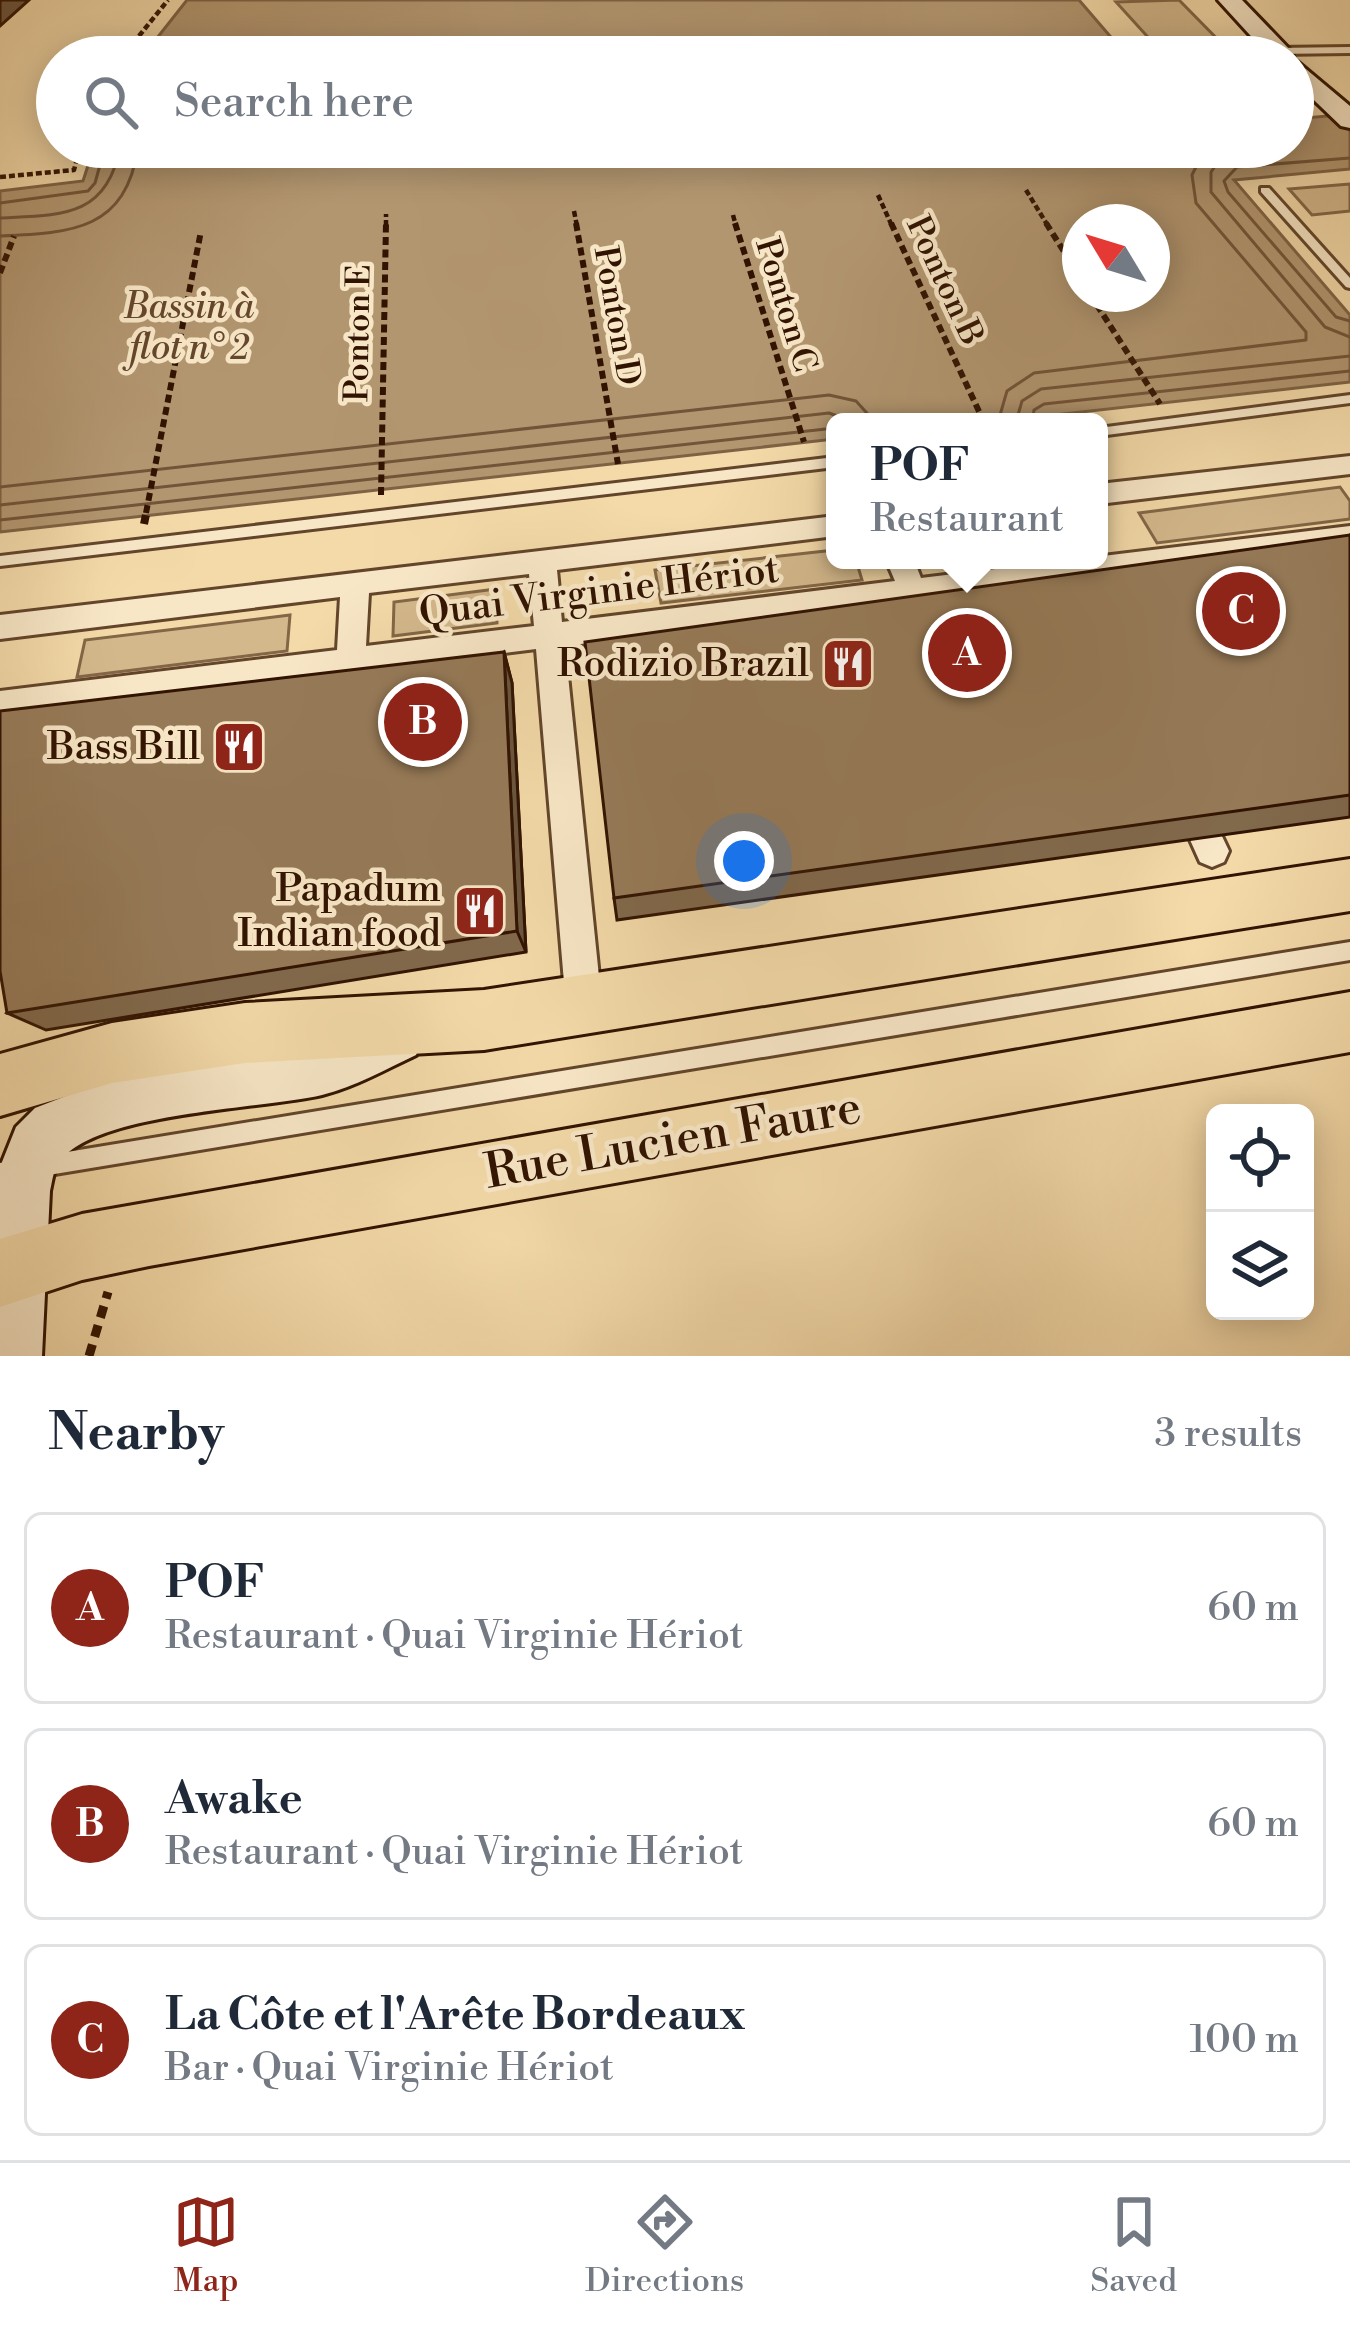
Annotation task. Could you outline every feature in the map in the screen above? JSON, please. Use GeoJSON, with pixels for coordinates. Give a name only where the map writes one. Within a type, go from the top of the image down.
{"type":"FeatureCollection","features":[{"type":"Feature","properties":{"kind":"main road"},"geometry":{"type":"LineString","coordinates":[[1228,0],[1263,36]]}},
{"type":"Feature","properties":{"kind":"main road"},"geometry":{"type":"LineString","coordinates":[[1314,86],[1347,117]]}},
{"type":"Feature","properties":{"kind":"main road"},"geometry":{"type":"LineString","coordinates":[[0,1085],[112,1053],[244,1033],[426,1025],[584,1006],[1350,885]]}},
{"type":"Feature","properties":{"kind":"main road","name":"Rue Lucien Faure"},"geometry":{"type":"LineString","coordinates":[[4,1267],[148,1233],[1350,1022]]}},
{"type":"Feature","properties":{"kind":"main road"},"geometry":{"type":"LineString","coordinates":[[11,1356],[4,1267],[15,1170],[44,1133],[66,1117],[103,1105],[325,1067],[426,1025]]}},
{"type":"Feature","properties":{"kind":"street"},"geometry":{"type":"LineString","coordinates":[[1108,493],[1347,470]]}},
{"type":"Feature","properties":{"kind":"street","name":"Quai Virginie Hériot"},"geometry":{"type":"LineString","coordinates":[[0,627],[826,527]]}},
{"type":"Feature","properties":{"kind":"street","name":"Quai Virginie Hériot"},"geometry":{"type":"LineString","coordinates":[[0,704],[1079,575],[1350,536]]}},
{"type":"Feature","properties":{"kind":"street"},"geometry":{"type":"LineString","coordinates":[[542,560],[584,1006]]}},
{"type":"Feature","properties":{"kind":"street"},"geometry":{"type":"LineString","coordinates":[[904,569],[913,592]]}},
{"type":"Feature","properties":{"kind":"street"},"geometry":{"type":"LineString","coordinates":[[351,662],[355,583]]}},
{"type":"Feature","properties":{"kind":"street"},"geometry":{"type":"LineString","coordinates":[[1171,765],[1212,850]]}},
{"type":"Feature","properties":{"kind":"lane"},"geometry":{"type":"LineString","coordinates":[[1314,54],[1350,50]]}},
{"type":"Feature","properties":{"kind":"lane"},"geometry":{"type":"LineString","coordinates":[[1265,190],[1350,285]]}},
{"type":"Feature","properties":{"kind":"lane"},"geometry":{"type":"LineString","coordinates":[[1108,431],[1350,399]]}},
{"type":"Feature","properties":{"kind":"lane"},"geometry":{"type":"LineString","coordinates":[[0,561],[826,463]]}},
{"type":"Feature","properties":{"kind":"lane"},"geometry":{"type":"LineString","coordinates":[[15,1170],[1350,951]]}},
{"type":"Feature","properties":{"kind":"path"},"geometry":{"type":"LineString","coordinates":[[139,36],[167,0]]}},
{"type":"Feature","properties":{"kind":"path"},"geometry":{"type":"LineString","coordinates":[[0,177],[75,168]]}},
{"type":"Feature","properties":{"kind":"path"},"geometry":{"type":"LineString","coordinates":[[1026,190],[1062,248]]}},
{"type":"Feature","properties":{"kind":"path","name":"Ponton B"},"geometry":{"type":"LineString","coordinates":[[878,195],[979,413]]}},
{"type":"Feature","properties":{"kind":"path","name":"Ponton D"},"geometry":{"type":"LineString","coordinates":[[574,211],[620,469]]}},
{"type":"Feature","properties":{"kind":"path","name":"Ponton E"},"geometry":{"type":"LineString","coordinates":[[381,496],[386,214]]}},
{"type":"Feature","properties":{"kind":"path","name":"Ponton C"},"geometry":{"type":"LineString","coordinates":[[733,214],[806,449]]}},
{"type":"Feature","properties":{"kind":"path"},"geometry":{"type":"LineString","coordinates":[[144,524],[201,230]]}},
{"type":"Feature","properties":{"kind":"path"},"geometry":{"type":"LineString","coordinates":[[0,272],[14,236]]}},
{"type":"Feature","properties":{"kind":"path"},"geometry":{"type":"LineString","coordinates":[[1101,312],[1163,408]]}},
{"type":"Feature","properties":{"kind":"path"},"geometry":{"type":"LineString","coordinates":[[89,1356],[110,1282]]}},
{"type":"Feature","properties":{"kind":"shaded area"},"geometry":{"type":"Polygon","coordinates":[[[1179,0],[1214,36],[1147,36],[1116,2],[1179,0]]]}},
{"type":"Feature","properties":{"kind":"shaded area"},"geometry":{"type":"Polygon","coordinates":[[[1350,184],[1350,211],[1312,215],[1289,189],[1350,184]]]}},
{"type":"Feature","properties":{"kind":"shaded area"},"geometry":{"type":"Polygon","coordinates":[[[1340,487],[1350,501],[1350,519],[1157,543],[1139,513],[1340,487]]]}},
{"type":"Feature","properties":{"kind":"shaded area"},"geometry":{"type":"Polygon","coordinates":[[[826,551],[826,569],[859,569],[862,580],[661,603],[655,570],[826,551]]]}},
{"type":"Feature","properties":{"kind":"shaded area"},"geometry":{"type":"Polygon","coordinates":[[[496,589],[497,623],[393,636],[394,602],[496,589]]]}},
{"type":"Feature","properties":{"kind":"shaded area"},"geometry":{"type":"Polygon","coordinates":[[[290,615],[287,651],[77,677],[85,640],[290,615]]]}},
{"type":"Feature","properties":{"kind":"water"},"geometry":{"type":"Polygon","coordinates":[[[187,0],[1079,0],[1110,36],[159,36],[187,0]]]}},
{"type":"Feature","properties":{"kind":"water","name":"Bassin à flot n° 2"},"geometry":{"type":"Polygon","coordinates":[[[1350,114],[1350,169],[1234,180],[1350,315],[1350,382],[1073,413],[826,413],[826,440],[0,532],[0,191],[83,181],[87,168],[1314,168],[1314,117],[1350,114]]]}},
{"type":"Feature","properties":{"kind":"building"},"geometry":{"type":"Polygon","coordinates":[[[1350,535],[1350,795],[614,898],[585,642],[1350,535]]]}},
{"type":"Feature","properties":{"kind":"building"},"geometry":{"type":"Polygon","coordinates":[[[504,652],[517,931],[7,1013],[0,971],[0,711],[504,652]]]}},
{"type":"Feature","properties":{"kind":"place","name":"La Côte et l'Arête Bordeaux"},"geometry":{"type":"Point","coordinates":[1241,611]}},
{"type":"Feature","properties":{"kind":"place","name":"POF"},"geometry":{"type":"Point","coordinates":[967,653]}},
{"type":"Feature","properties":{"kind":"place","name":"Rodizio Brazil"},"geometry":{"type":"Point","coordinates":[848,664]}},
{"type":"Feature","properties":{"kind":"place","name":"Awake"},"geometry":{"type":"Point","coordinates":[423,722]}},
{"type":"Feature","properties":{"kind":"place","name":"Bass Bill"},"geometry":{"type":"Point","coordinates":[239,747]}},
{"type":"Feature","properties":{"kind":"place","name":"Papadum Indian food"},"geometry":{"type":"Point","coordinates":[480,911]}}]}
